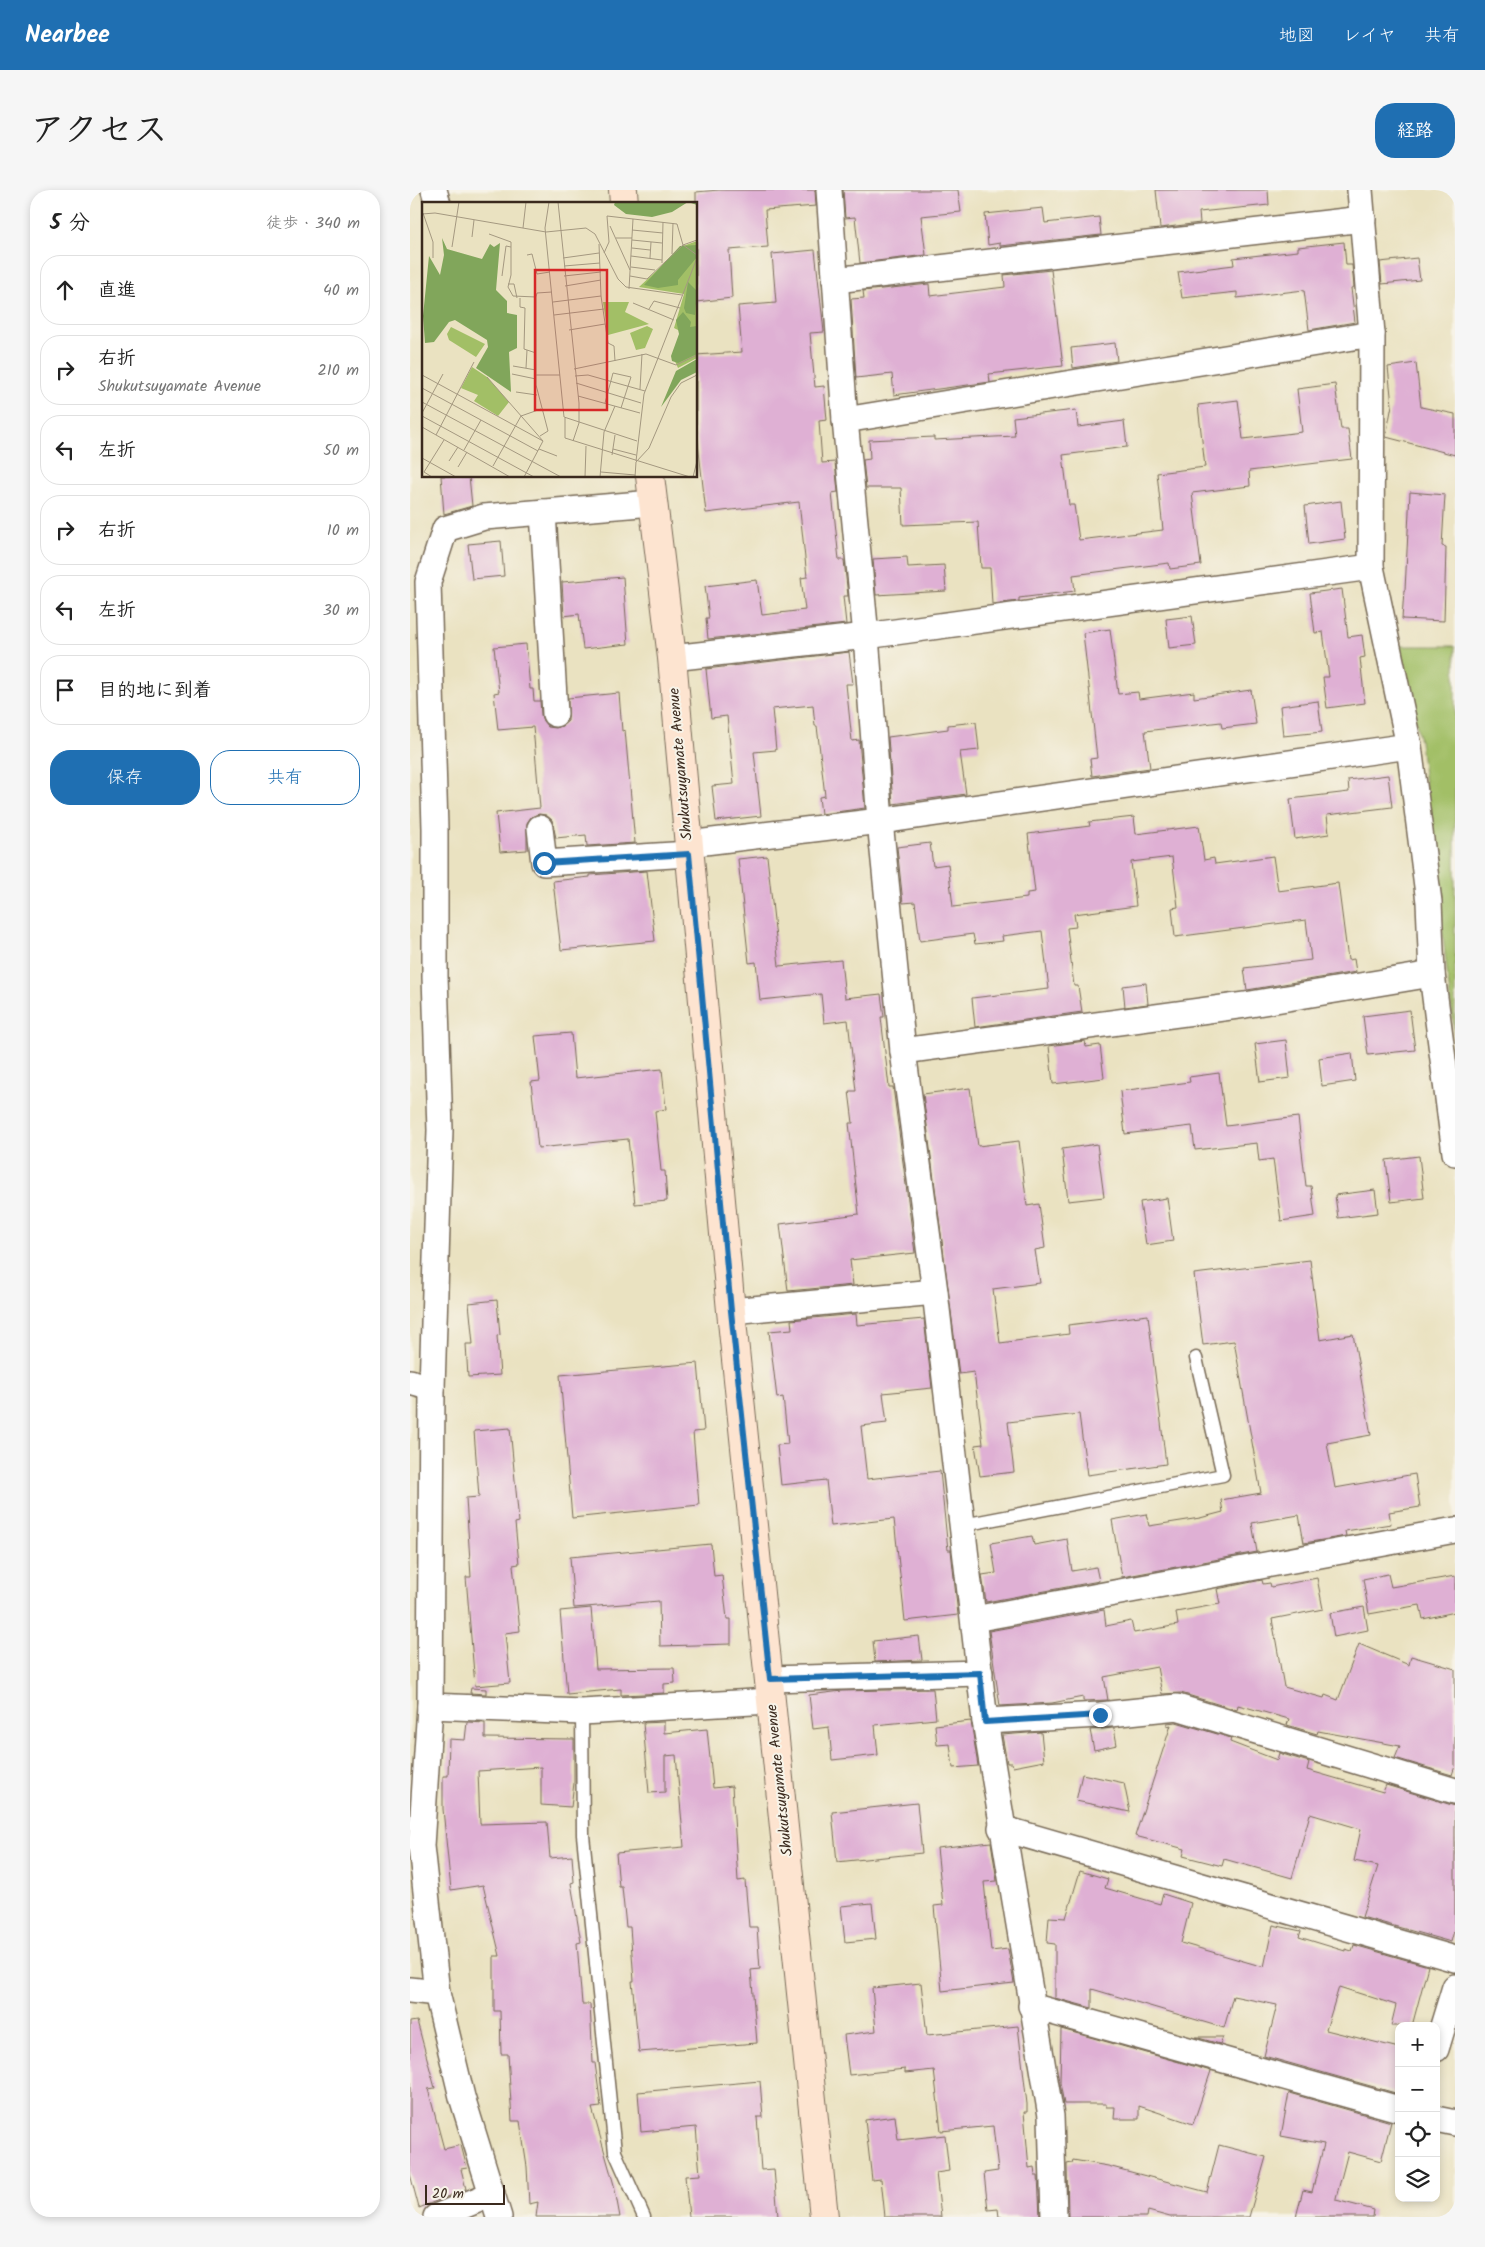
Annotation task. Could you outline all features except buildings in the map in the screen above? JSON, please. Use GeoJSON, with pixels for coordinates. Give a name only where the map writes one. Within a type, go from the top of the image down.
{"type":"FeatureCollection","features":[{"type":"Feature","properties":{"kind":"street"},"geometry":{"type":"LineString","coordinates":[[829,190],[845,420],[866,636],[880,821],[903,1051],[935,1292],[985,1722],[1050,2116],[1054,2217]]}},
{"type":"Feature","properties":{"kind":"street"},"geometry":{"type":"LineString","coordinates":[[1360,190],[1372,334],[1371,568],[1409,746],[1429,902],[1432,974],[1455,1154]]}},
{"type":"Feature","properties":{"kind":"street"},"geometry":{"type":"LineString","coordinates":[[835,280],[1363,220]]}},
{"type":"Feature","properties":{"kind":"street"},"geometry":{"type":"LineString","coordinates":[[845,420],[1372,334]]}},
{"type":"Feature","properties":{"kind":"street","name":"Shukutsuyamate Avenue"},"geometry":{"type":"LineString","coordinates":[[650,478],[672,658],[731,1311],[824,2217]]}},
{"type":"Feature","properties":{"kind":"street"},"geometry":{"type":"LineString","coordinates":[[436,2217],[495,2206],[462,2097],[437,1993],[421,1846],[418,1766],[430,1706],[420,1634],[421,1385],[440,1130],[435,976],[435,829],[419,583],[445,529],[484,517],[653,503]]}},
{"type":"Feature","properties":{"kind":"street"},"geometry":{"type":"LineString","coordinates":[[543,512],[555,714]]}},
{"type":"Feature","properties":{"kind":"street"},"geometry":{"type":"LineString","coordinates":[[672,658],[866,636],[1371,568]]}},
{"type":"Feature","properties":{"kind":"street"},"geometry":{"type":"LineString","coordinates":[[540,828],[544,863],[689,849],[1409,746]]}},
{"type":"Feature","properties":{"kind":"street"},"geometry":{"type":"LineString","coordinates":[[903,1051],[1245,1005],[1432,974]]}},
{"type":"Feature","properties":{"kind":"street"},"geometry":{"type":"LineString","coordinates":[[731,1311],[935,1292]]}},
{"type":"Feature","properties":{"kind":"street"},"geometry":{"type":"LineString","coordinates":[[974,1619],[1455,1530]]}},
{"type":"Feature","properties":{"kind":"street"},"geometry":{"type":"LineString","coordinates":[[430,1706],[582,1712],[771,1690],[980,1673]]}},
{"type":"Feature","properties":{"kind":"street"},"geometry":{"type":"LineString","coordinates":[[985,1722],[1100,1715],[1178,1707],[1455,1791]]}},
{"type":"Feature","properties":{"kind":"street"},"geometry":{"type":"LineString","coordinates":[[1001,1828],[1455,1958]]}},
{"type":"Feature","properties":{"kind":"street"},"geometry":{"type":"LineString","coordinates":[[1440,2036],[1455,1987]]}},
{"type":"Feature","properties":{"kind":"street"},"geometry":{"type":"LineString","coordinates":[[410,1990],[437,1993]]}},
{"type":"Feature","properties":{"kind":"street"},"geometry":{"type":"LineString","coordinates":[[1031,2006],[1395,2108]]}},
{"type":"Feature","properties":{"kind":"street"},"geometry":{"type":"LineString","coordinates":[[1440,2119],[1455,2123]]}},
{"type":"Feature","properties":{"kind":"lane"},"geometry":{"type":"LineString","coordinates":[[963,1525],[1223,1475],[1196,1358]]}},
{"type":"Feature","properties":{"kind":"lane"},"geometry":{"type":"LineString","coordinates":[[582,1712],[583,1835],[615,2152],[644,2217]]}},
{"type":"Feature","properties":{"kind":"green space"},"geometry":{"type":"Polygon","coordinates":[[[1399,646],[1455,646],[1455,1039],[1420,741],[1399,646]]]}},
{"type":"Feature","properties":{"kind":"route"},"geometry":{"type":"LineString","coordinates":[[544,863],[689,854],[731,1311],[770,1679],[980,1673],[985,1722],[1100,1715]]}}]}
